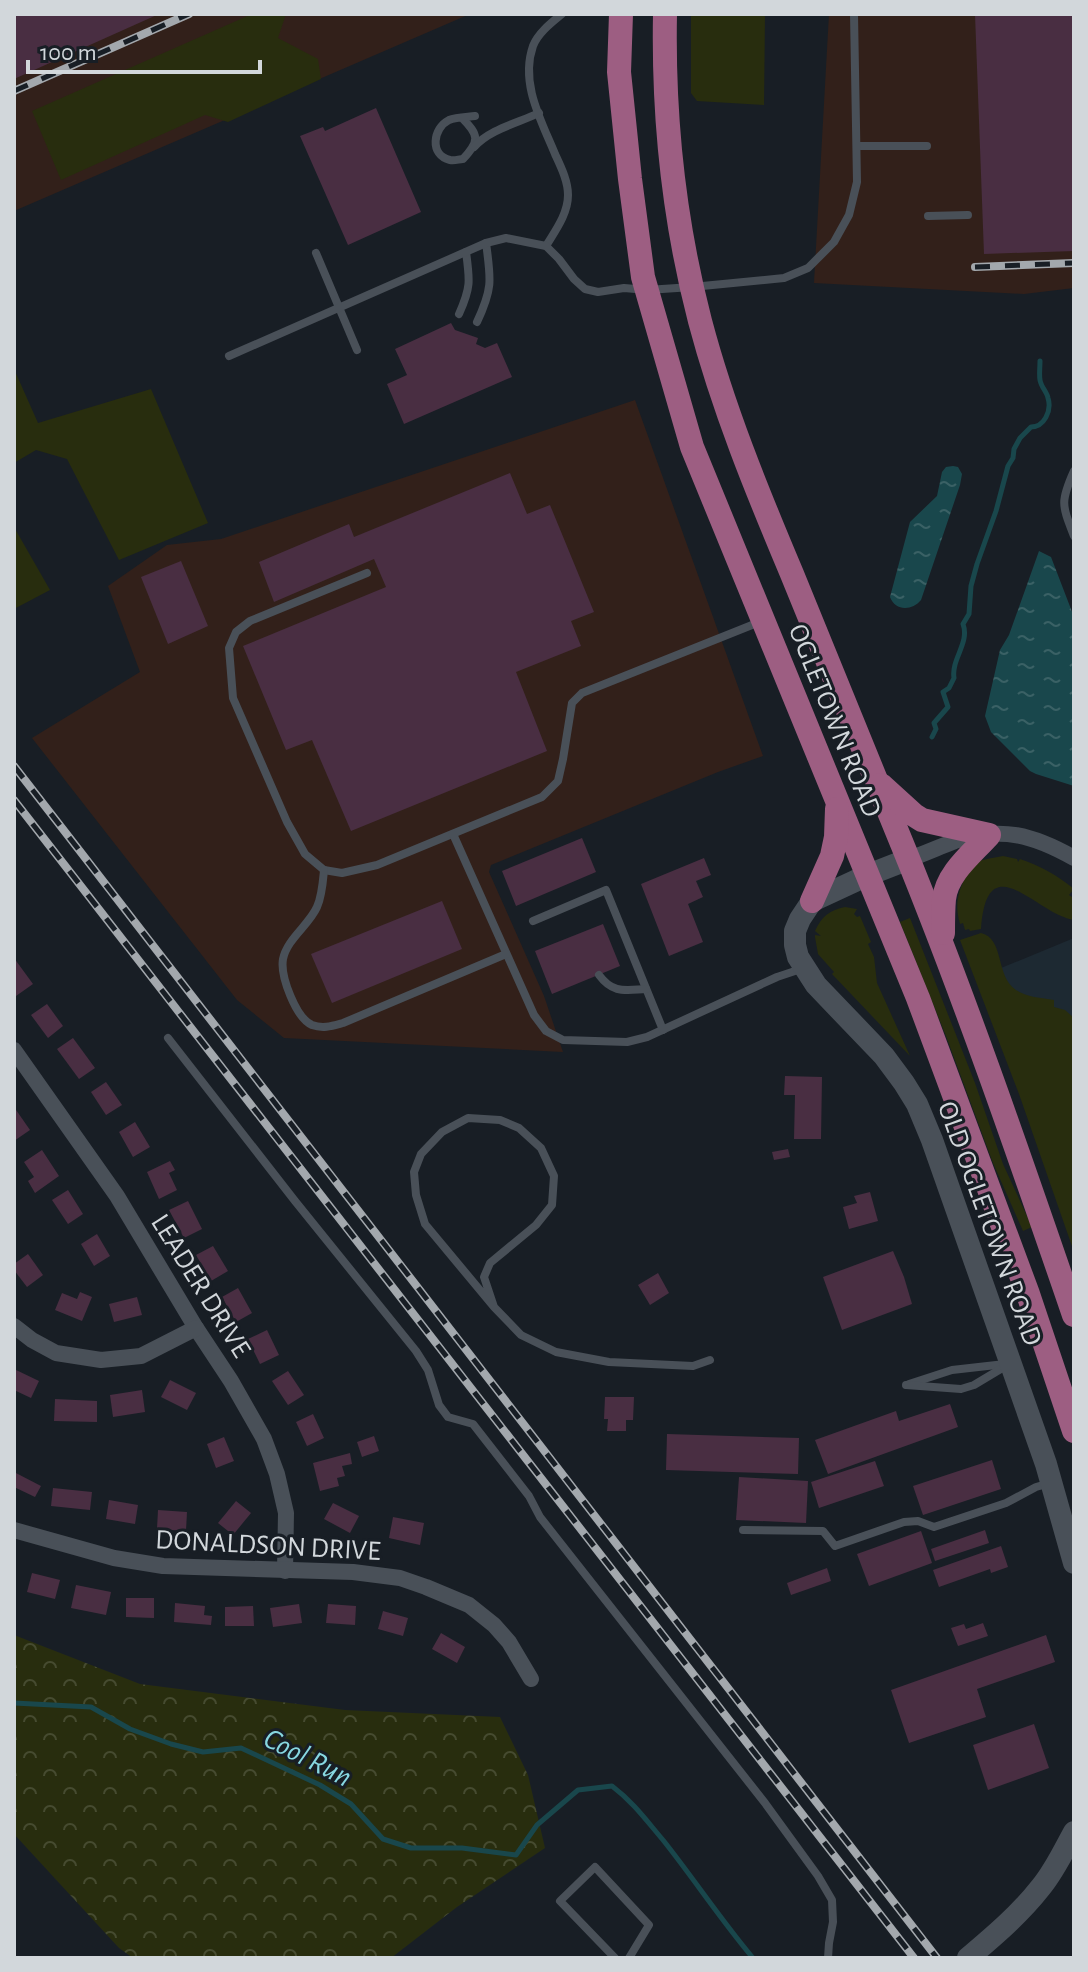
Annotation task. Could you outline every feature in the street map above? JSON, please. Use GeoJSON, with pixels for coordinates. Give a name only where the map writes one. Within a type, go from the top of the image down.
{"type":"FeatureCollection","features":[{"type":"Feature","properties":{"kind":"main road","name":"OGLETOWN ROAD"},"geometry":{"type":"LineString","coordinates":[[621,14],[619,72],[643,277],[692,447],[918,998],[1028,1294],[1074,1431]]}},
{"type":"Feature","properties":{"kind":"main road","name":"OGLETOWN ROAD"},"geometry":{"type":"LineString","coordinates":[[665,14],[664,65],[670,160],[692,287],[717,380],[749,470],[943,947],[1074,1315]]}},
{"type":"Feature","properties":{"kind":"main road"},"geometry":{"type":"LineString","coordinates":[[876,780],[922,820],[989,835],[954,873],[948,884],[944,898],[943,947]]}},
{"type":"Feature","properties":{"kind":"main road"},"geometry":{"type":"LineString","coordinates":[[812,901],[832,856],[838,802]]}},
{"type":"Feature","properties":{"kind":"street"},"geometry":{"type":"LineString","coordinates":[[812,901],[868,875],[956,841],[989,835],[1024,836],[1050,844],[1074,858]]}},
{"type":"Feature","properties":{"kind":"street","name":"OLD OGLETOWN ROAD"},"geometry":{"type":"LineString","coordinates":[[812,901],[795,931],[798,957],[816,985],[884,1056],[917,1104],[1010,1363],[1051,1483],[1074,1563]]}},
{"type":"Feature","properties":{"kind":"street","name":"LEADER DRIVE"},"geometry":{"type":"LineString","coordinates":[[14,1050],[117,1196],[264,1439],[277,1474],[286,1513],[285,1571]]}},
{"type":"Feature","properties":{"kind":"street"},"geometry":{"type":"LineString","coordinates":[[14,1326],[56,1353],[101,1360],[141,1356],[196,1328]]}},
{"type":"Feature","properties":{"kind":"street","name":"DONALDSON DRIVE"},"geometry":{"type":"LineString","coordinates":[[14,1530],[114,1558],[163,1566],[353,1572],[400,1578],[469,1605],[509,1642],[531,1679]]}},
{"type":"Feature","properties":{"kind":"street"},"geometry":{"type":"LineString","coordinates":[[968,1958],[1031,1900],[1074,1832]]}},
{"type":"Feature","properties":{"kind":"lane"},"geometry":{"type":"LineString","coordinates":[[546,246],[565,213],[568,195],[565,178],[531,93],[529,68],[533,44],[547,26],[562,14]]}},
{"type":"Feature","properties":{"kind":"lane"},"geometry":{"type":"LineString","coordinates":[[229,356],[486,243],[506,238],[546,246],[585,289],[598,292],[784,278],[808,268],[834,242],[849,215],[857,182],[854,14]]}},
{"type":"Feature","properties":{"kind":"lane"},"geometry":{"type":"LineString","coordinates":[[475,116],[452,119],[439,129],[436,145],[442,155],[450,160],[463,159],[491,133],[539,113]]}},
{"type":"Feature","properties":{"kind":"lane"},"geometry":{"type":"LineString","coordinates":[[462,118],[476,138],[474,148]]}},
{"type":"Feature","properties":{"kind":"lane"},"geometry":{"type":"LineString","coordinates":[[857,146],[927,146]]}},
{"type":"Feature","properties":{"kind":"lane"},"geometry":{"type":"LineString","coordinates":[[928,216],[968,215]]}},
{"type":"Feature","properties":{"kind":"lane"},"geometry":{"type":"LineString","coordinates":[[477,322],[490,289],[486,243]]}},
{"type":"Feature","properties":{"kind":"lane"},"geometry":{"type":"LineString","coordinates":[[459,314],[469,293],[466,252]]}},
{"type":"Feature","properties":{"kind":"lane"},"geometry":{"type":"LineString","coordinates":[[316,253],[357,350]]}},
{"type":"Feature","properties":{"kind":"lane"},"geometry":{"type":"LineString","coordinates":[[1074,471],[1064,494],[1063,506],[1074,536]]}},
{"type":"Feature","properties":{"kind":"lane"},"geometry":{"type":"LineString","coordinates":[[367,573],[250,621],[236,632],[229,648],[233,698],[287,822],[305,854],[324,870],[342,873],[377,865],[542,797],[558,781],[572,703],[582,693],[763,621]]}},
{"type":"Feature","properties":{"kind":"lane"},"geometry":{"type":"LineString","coordinates":[[453,834],[534,1015],[546,1031],[563,1040],[627,1042],[647,1037],[777,977],[805,968]]}},
{"type":"Feature","properties":{"kind":"lane"},"geometry":{"type":"LineString","coordinates":[[324,870],[317,907],[283,958],[284,977],[294,1003],[308,1024],[323,1028],[343,1023],[506,954]]}},
{"type":"Feature","properties":{"kind":"lane"},"geometry":{"type":"LineString","coordinates":[[533,921],[606,890],[663,1030]]}},
{"type":"Feature","properties":{"kind":"lane"},"geometry":{"type":"LineString","coordinates":[[599,975],[607,986],[621,990],[646,989]]}},
{"type":"Feature","properties":{"kind":"lane"},"geometry":{"type":"LineString","coordinates":[[168,1038],[416,1351],[428,1370],[439,1405],[448,1417],[473,1424],[529,1496],[540,1517],[765,1803],[818,1876],[832,1900],[833,1922],[828,1958]]}},
{"type":"Feature","properties":{"kind":"lane"},"geometry":{"type":"LineString","coordinates":[[494,1307],[484,1277],[490,1263],[536,1225],[552,1205],[554,1176],[541,1148],[519,1128],[500,1120],[468,1118],[442,1132],[421,1154],[414,1172],[416,1195],[425,1224],[494,1307],[521,1335],[556,1352],[609,1362],[693,1366],[710,1360]]}},
{"type":"Feature","properties":{"kind":"lane"},"geometry":{"type":"LineString","coordinates":[[1010,1363],[974,1385],[961,1389],[906,1385],[952,1370],[1010,1363]]}},
{"type":"Feature","properties":{"kind":"lane"},"geometry":{"type":"LineString","coordinates":[[743,1530],[823,1531],[835,1546],[904,1522],[918,1521],[934,1527],[1006,1503],[1036,1487],[1051,1483]]}},
{"type":"Feature","properties":{"kind":"lane"},"geometry":{"type":"LineString","coordinates":[[615,1958],[560,1901],[595,1867],[649,1925],[629,1958]]}},
{"type":"Feature","properties":{"kind":"shaded area"},"geometry":{"type":"Polygon","coordinates":[[[14,14],[470,14],[14,211],[14,14]]]}},
{"type":"Feature","properties":{"kind":"shaded area"},"geometry":{"type":"Polygon","coordinates":[[[829,14],[1074,14],[1074,288],[1024,294],[814,283],[829,14]]]}},
{"type":"Feature","properties":{"kind":"shaded area"},"geometry":{"type":"Polygon","coordinates":[[[635,400],[763,756],[491,865],[489,872],[544,996],[563,1052],[284,1038],[237,1000],[32,738],[140,672],[108,586],[167,545],[221,539],[635,400]]]}},
{"type":"Feature","properties":{"kind":"shaded area"},"geometry":{"type":"Polygon","coordinates":[[[1074,938],[1074,1212],[989,973],[1074,938]]]}},
{"type":"Feature","properties":{"kind":"green space"},"geometry":{"type":"Polygon","coordinates":[[[252,14],[286,14],[278,38],[318,59],[321,79],[228,122],[205,115],[61,180],[32,111],[252,14]]]}},
{"type":"Feature","properties":{"kind":"green space"},"geometry":{"type":"Polygon","coordinates":[[[691,14],[765,14],[764,105],[697,101],[691,93],[691,14]]]}},
{"type":"Feature","properties":{"kind":"green space"},"geometry":{"type":"Polygon","coordinates":[[[14,369],[38,423],[151,389],[208,523],[119,560],[67,459],[36,450],[14,463],[14,369]]]}},
{"type":"Feature","properties":{"kind":"green space"},"geometry":{"type":"Polygon","coordinates":[[[14,527],[50,590],[14,609],[14,527]]]}},
{"type":"Feature","properties":{"kind":"green space"},"geometry":{"type":"Polygon","coordinates":[[[1003,856],[1042,868],[1074,889],[1069,895],[1074,896],[1074,920],[1059,915],[1016,890],[1003,887],[993,890],[985,904],[981,929],[965,930],[963,923],[960,924],[958,901],[969,869],[978,862],[1003,856]]]}},
{"type":"Feature","properties":{"kind":"green space"},"geometry":{"type":"Polygon","coordinates":[[[845,907],[857,909],[854,914],[860,916],[871,942],[868,944],[874,957],[877,983],[910,1056],[832,974],[834,972],[818,954],[815,935],[821,936],[815,931],[827,914],[845,907]]]}},
{"type":"Feature","properties":{"kind":"green space"},"geometry":{"type":"Polygon","coordinates":[[[910,918],[975,1083],[1003,1164],[1032,1227],[1023,1231],[993,1163],[900,922],[910,918]]]}},
{"type":"Feature","properties":{"kind":"green space"},"geometry":{"type":"Polygon","coordinates":[[[981,933],[994,942],[1009,984],[1029,996],[1054,1000],[1054,1007],[1065,1010],[1074,1018],[1074,1252],[1019,1094],[960,940],[981,933]]]}},
{"type":"Feature","properties":{"kind":"green space"},"geometry":{"type":"Polygon","coordinates":[[[14,1635],[140,1684],[345,1710],[500,1717],[528,1775],[545,1848],[457,1907],[391,1958],[133,1958],[119,1948],[14,1834],[14,1635]]]}},
{"type":"Feature","properties":{"kind":"water"},"geometry":{"type":"Polygon","coordinates":[[[946,467],[958,467],[962,474],[960,485],[921,600],[913,606],[900,607],[890,597],[910,522],[937,496],[942,472],[946,467]]]}},
{"type":"Feature","properties":{"kind":"water"},"geometry":{"type":"Polygon","coordinates":[[[1039,551],[1051,557],[1074,617],[1074,786],[1030,771],[991,732],[985,716],[1000,650],[1009,635],[1039,551]]]}},
{"type":"Feature","properties":{"kind":"building"},"geometry":{"type":"Polygon","coordinates":[[[14,14],[159,14],[14,79],[14,14]]]}},
{"type":"Feature","properties":{"kind":"building"},"geometry":{"type":"Polygon","coordinates":[[[975,14],[1074,14],[1074,251],[984,254],[975,14]]]}},
{"type":"Feature","properties":{"kind":"building"},"geometry":{"type":"Polygon","coordinates":[[[376,108],[421,212],[348,245],[300,136],[323,127],[325,131],[376,108]]]}},
{"type":"Feature","properties":{"kind":"building"},"geometry":{"type":"Polygon","coordinates":[[[451,323],[455,330],[478,338],[476,344],[485,348],[497,343],[512,377],[404,424],[387,384],[407,375],[395,349],[451,323]]]}},
{"type":"Feature","properties":{"kind":"building"},"geometry":{"type":"Polygon","coordinates":[[[510,473],[527,514],[550,505],[594,612],[571,621],[581,646],[516,672],[547,751],[351,831],[312,740],[286,750],[243,646],[386,587],[374,559],[274,602],[259,562],[349,524],[354,537],[510,473]]]}},
{"type":"Feature","properties":{"kind":"building"},"geometry":{"type":"Polygon","coordinates":[[[181,561],[208,626],[168,644],[141,577],[181,561]]]}},
{"type":"Feature","properties":{"kind":"building"},"geometry":{"type":"Polygon","coordinates":[[[582,838],[596,872],[516,906],[502,871],[582,838]]]}},
{"type":"Feature","properties":{"kind":"building"},"geometry":{"type":"Polygon","coordinates":[[[704,858],[711,875],[696,881],[703,897],[688,904],[703,942],[669,956],[641,884],[704,858]]]}},
{"type":"Feature","properties":{"kind":"building"},"geometry":{"type":"Polygon","coordinates":[[[442,901],[462,949],[332,1003],[311,954],[442,901]]]}},
{"type":"Feature","properties":{"kind":"building"},"geometry":{"type":"Polygon","coordinates":[[[603,924],[620,966],[552,994],[535,951],[603,924]]]}},
{"type":"Feature","properties":{"kind":"building"},"geometry":{"type":"Polygon","coordinates":[[[14,958],[33,984],[16,996],[14,994],[14,958]]]}},
{"type":"Feature","properties":{"kind":"building"},"geometry":{"type":"Polygon","coordinates":[[[47,1004],[63,1026],[48,1038],[31,1015],[47,1004]]]}},
{"type":"Feature","properties":{"kind":"building"},"geometry":{"type":"Polygon","coordinates":[[[73,1038],[95,1068],[79,1079],[57,1049],[73,1038]]]}},
{"type":"Feature","properties":{"kind":"building"},"geometry":{"type":"Polygon","coordinates":[[[785,1076],[822,1077],[821,1139],[794,1139],[795,1095],[784,1095],[785,1076]]]}},
{"type":"Feature","properties":{"kind":"building"},"geometry":{"type":"Polygon","coordinates":[[[106,1082],[122,1105],[106,1115],[91,1092],[106,1082]]]}},
{"type":"Feature","properties":{"kind":"building"},"geometry":{"type":"Polygon","coordinates":[[[14,1107],[30,1130],[14,1141],[14,1107]]]}},
{"type":"Feature","properties":{"kind":"building"},"geometry":{"type":"Polygon","coordinates":[[[135,1122],[150,1147],[133,1157],[119,1132],[135,1122]]]}},
{"type":"Feature","properties":{"kind":"building"},"geometry":{"type":"Polygon","coordinates":[[[788,1149],[790,1157],[774,1160],[772,1152],[788,1149]]]}},
{"type":"Feature","properties":{"kind":"building"},"geometry":{"type":"Polygon","coordinates":[[[42,1150],[59,1176],[35,1193],[28,1181],[34,1177],[24,1162],[42,1150]]]}},
{"type":"Feature","properties":{"kind":"building"},"geometry":{"type":"Polygon","coordinates":[[[170,1161],[175,1170],[169,1173],[177,1190],[159,1199],[147,1172],[170,1161]]]}},
{"type":"Feature","properties":{"kind":"building"},"geometry":{"type":"Polygon","coordinates":[[[68,1190],[83,1214],[68,1224],[52,1200],[68,1190]]]}},
{"type":"Feature","properties":{"kind":"building"},"geometry":{"type":"Polygon","coordinates":[[[870,1192],[878,1221],[849,1229],[843,1207],[857,1203],[854,1196],[870,1192]]]}},
{"type":"Feature","properties":{"kind":"building"},"geometry":{"type":"Polygon","coordinates":[[[188,1201],[202,1229],[184,1238],[169,1210],[188,1201]]]}},
{"type":"Feature","properties":{"kind":"building"},"geometry":{"type":"Polygon","coordinates":[[[97,1234],[110,1256],[94,1266],[81,1244],[97,1234]]]}},
{"type":"Feature","properties":{"kind":"building"},"geometry":{"type":"Polygon","coordinates":[[[213,1246],[228,1271],[211,1281],[196,1255],[213,1246]]]}},
{"type":"Feature","properties":{"kind":"building"},"geometry":{"type":"Polygon","coordinates":[[[893,1251],[912,1304],[842,1330],[823,1277],[893,1251]]]}},
{"type":"Feature","properties":{"kind":"building"},"geometry":{"type":"Polygon","coordinates":[[[28,1254],[43,1275],[27,1287],[14,1270],[14,1264],[28,1254]]]}},
{"type":"Feature","properties":{"kind":"building"},"geometry":{"type":"Polygon","coordinates":[[[658,1273],[669,1293],[650,1305],[638,1285],[658,1273]]]}},
{"type":"Feature","properties":{"kind":"building"},"geometry":{"type":"Polygon","coordinates":[[[238,1288],[252,1313],[236,1322],[222,1297],[238,1288]]]}},
{"type":"Feature","properties":{"kind":"building"},"geometry":{"type":"Polygon","coordinates":[[[80,1292],[92,1297],[82,1321],[55,1310],[62,1293],[77,1299],[80,1292]]]}},
{"type":"Feature","properties":{"kind":"building"},"geometry":{"type":"Polygon","coordinates":[[[137,1297],[142,1315],[114,1322],[109,1304],[137,1297]]]}},
{"type":"Feature","properties":{"kind":"building"},"geometry":{"type":"Polygon","coordinates":[[[267,1330],[279,1355],[260,1364],[248,1339],[267,1330]]]}},
{"type":"Feature","properties":{"kind":"building"},"geometry":{"type":"Polygon","coordinates":[[[14,1369],[39,1381],[31,1398],[14,1390],[14,1369]]]}},
{"type":"Feature","properties":{"kind":"building"},"geometry":{"type":"Polygon","coordinates":[[[288,1371],[304,1395],[288,1405],[272,1381],[288,1371]]]}},
{"type":"Feature","properties":{"kind":"building"},"geometry":{"type":"Polygon","coordinates":[[[170,1380],[196,1393],[187,1410],[161,1397],[170,1380]]]}},
{"type":"Feature","properties":{"kind":"building"},"geometry":{"type":"Polygon","coordinates":[[[142,1390],[145,1412],[113,1417],[110,1395],[142,1390]]]}},
{"type":"Feature","properties":{"kind":"building"},"geometry":{"type":"Polygon","coordinates":[[[605,1397],[634,1397],[633,1420],[626,1420],[626,1431],[607,1431],[605,1397]]]}},
{"type":"Feature","properties":{"kind":"building"},"geometry":{"type":"Polygon","coordinates":[[[55,1399],[97,1401],[97,1422],[54,1421],[55,1399]]]}},
{"type":"Feature","properties":{"kind":"building"},"geometry":{"type":"Polygon","coordinates":[[[950,1404],[958,1427],[828,1474],[815,1440],[896,1411],[899,1421],[950,1404]]]}},
{"type":"Feature","properties":{"kind":"building"},"geometry":{"type":"Polygon","coordinates":[[[313,1414],[324,1438],[307,1446],[296,1422],[313,1414]]]}},
{"type":"Feature","properties":{"kind":"building"},"geometry":{"type":"Polygon","coordinates":[[[667,1434],[799,1438],[798,1474],[666,1470],[667,1434]]]}},
{"type":"Feature","properties":{"kind":"building"},"geometry":{"type":"Polygon","coordinates":[[[374,1436],[379,1451],[362,1457],[357,1442],[374,1436]]]}},
{"type":"Feature","properties":{"kind":"building"},"geometry":{"type":"Polygon","coordinates":[[[224,1437],[234,1461],[216,1468],[207,1444],[224,1437]]]}},
{"type":"Feature","properties":{"kind":"building"},"geometry":{"type":"Polygon","coordinates":[[[350,1453],[352,1464],[342,1466],[345,1476],[337,1478],[339,1486],[320,1491],[313,1463],[350,1453]]]}},
{"type":"Feature","properties":{"kind":"building"},"geometry":{"type":"Polygon","coordinates":[[[992,1460],[1001,1489],[923,1515],[913,1486],[992,1460]]]}},
{"type":"Feature","properties":{"kind":"building"},"geometry":{"type":"Polygon","coordinates":[[[875,1461],[884,1486],[819,1508],[811,1482],[875,1461]]]}},
{"type":"Feature","properties":{"kind":"building"},"geometry":{"type":"Polygon","coordinates":[[[14,1472],[41,1486],[35,1497],[14,1487],[14,1472]]]}},
{"type":"Feature","properties":{"kind":"building"},"geometry":{"type":"Polygon","coordinates":[[[739,1477],[808,1481],[806,1523],[736,1520],[739,1477]]]}},
{"type":"Feature","properties":{"kind":"building"},"geometry":{"type":"Polygon","coordinates":[[[53,1488],[92,1492],[90,1510],[51,1506],[53,1488]]]}},
{"type":"Feature","properties":{"kind":"building"},"geometry":{"type":"Polygon","coordinates":[[[109,1500],[138,1505],[135,1524],[106,1519],[109,1500]]]}},
{"type":"Feature","properties":{"kind":"building"},"geometry":{"type":"Polygon","coordinates":[[[236,1501],[251,1513],[233,1535],[218,1523],[236,1501]]]}},
{"type":"Feature","properties":{"kind":"building"},"geometry":{"type":"Polygon","coordinates":[[[333,1503],[359,1516],[350,1533],[324,1519],[333,1503]]]}},
{"type":"Feature","properties":{"kind":"building"},"geometry":{"type":"Polygon","coordinates":[[[158,1510],[187,1512],[186,1531],[157,1529],[158,1510]]]}},
{"type":"Feature","properties":{"kind":"building"},"geometry":{"type":"Polygon","coordinates":[[[393,1517],[424,1523],[420,1545],[389,1538],[393,1517]]]}},
{"type":"Feature","properties":{"kind":"building"},"geometry":{"type":"Polygon","coordinates":[[[985,1530],[989,1543],[935,1561],[931,1549],[985,1530]]]}},
{"type":"Feature","properties":{"kind":"building"},"geometry":{"type":"Polygon","coordinates":[[[921,1531],[932,1563],[869,1586],[857,1554],[921,1531]]]}},
{"type":"Feature","properties":{"kind":"building"},"geometry":{"type":"Polygon","coordinates":[[[1001,1546],[1008,1567],[991,1573],[990,1569],[939,1587],[933,1570],[1001,1546]]]}},
{"type":"Feature","properties":{"kind":"building"},"geometry":{"type":"Polygon","coordinates":[[[827,1568],[831,1581],[791,1595],[787,1583],[827,1568]]]}},
{"type":"Feature","properties":{"kind":"building"},"geometry":{"type":"Polygon","coordinates":[[[32,1573],[60,1580],[55,1599],[27,1592],[32,1573]]]}},
{"type":"Feature","properties":{"kind":"building"},"geometry":{"type":"Polygon","coordinates":[[[76,1585],[111,1592],[106,1615],[71,1608],[76,1585]]]}},
{"type":"Feature","properties":{"kind":"building"},"geometry":{"type":"Polygon","coordinates":[[[126,1598],[154,1598],[154,1618],[126,1617],[126,1598]]]}},
{"type":"Feature","properties":{"kind":"building"},"geometry":{"type":"Polygon","coordinates":[[[175,1603],[205,1606],[204,1615],[212,1616],[211,1625],[174,1622],[175,1603]]]}},
{"type":"Feature","properties":{"kind":"building"},"geometry":{"type":"Polygon","coordinates":[[[299,1604],[302,1623],[273,1627],[270,1608],[299,1604]]]}},
{"type":"Feature","properties":{"kind":"building"},"geometry":{"type":"Polygon","coordinates":[[[328,1604],[356,1606],[355,1625],[326,1623],[328,1604]]]}},
{"type":"Feature","properties":{"kind":"building"},"geometry":{"type":"Polygon","coordinates":[[[253,1606],[254,1626],[225,1626],[225,1607],[253,1606]]]}},
{"type":"Feature","properties":{"kind":"building"},"geometry":{"type":"Polygon","coordinates":[[[383,1611],[408,1618],[403,1636],[378,1629],[383,1611]]]}},
{"type":"Feature","properties":{"kind":"building"},"geometry":{"type":"Polygon","coordinates":[[[983,1623],[988,1636],[958,1646],[951,1628],[964,1624],[966,1629],[983,1623]]]}},
{"type":"Feature","properties":{"kind":"building"},"geometry":{"type":"Polygon","coordinates":[[[441,1633],[465,1647],[457,1663],[432,1649],[441,1633]]]}},
{"type":"Feature","properties":{"kind":"building"},"geometry":{"type":"Polygon","coordinates":[[[1046,1635],[1055,1662],[977,1689],[986,1717],[909,1743],[891,1690],[1046,1635]]]}},
{"type":"Feature","properties":{"kind":"building"},"geometry":{"type":"Polygon","coordinates":[[[1034,1724],[1049,1768],[988,1790],[973,1745],[1034,1724]]]}},
{"type":"Feature","properties":{"kind":"waterway"},"geometry":{"type":"LineString","coordinates":[[932,737],[936,729],[934,723],[948,707],[943,692],[954,678],[955,664],[964,638],[963,624],[969,614],[971,586],[1014,449],[1020,438],[1031,427],[1040,424],[1048,413],[1048,398],[1040,380],[1040,361]]}},
{"type":"Feature","properties":{"kind":"waterway","name":"Cool Run"},"geometry":{"type":"LineString","coordinates":[[14,1703],[91,1707],[130,1729],[203,1752],[241,1748],[320,1785],[351,1804],[383,1839],[411,1848],[462,1848],[516,1855],[537,1825],[578,1790],[612,1786],[663,1840],[753,1958]]}},
{"type":"Feature","properties":{"kind":"railway"},"geometry":{"type":"LineString","coordinates":[[14,91],[189,14]]}},
{"type":"Feature","properties":{"kind":"railway"},"geometry":{"type":"LineString","coordinates":[[975,267],[1074,263]]}},
{"type":"Feature","properties":{"kind":"railway"},"geometry":{"type":"LineString","coordinates":[[14,766],[937,1958]]}},
{"type":"Feature","properties":{"kind":"railway"},"geometry":{"type":"LineString","coordinates":[[14,800],[914,1958]]}}]}
